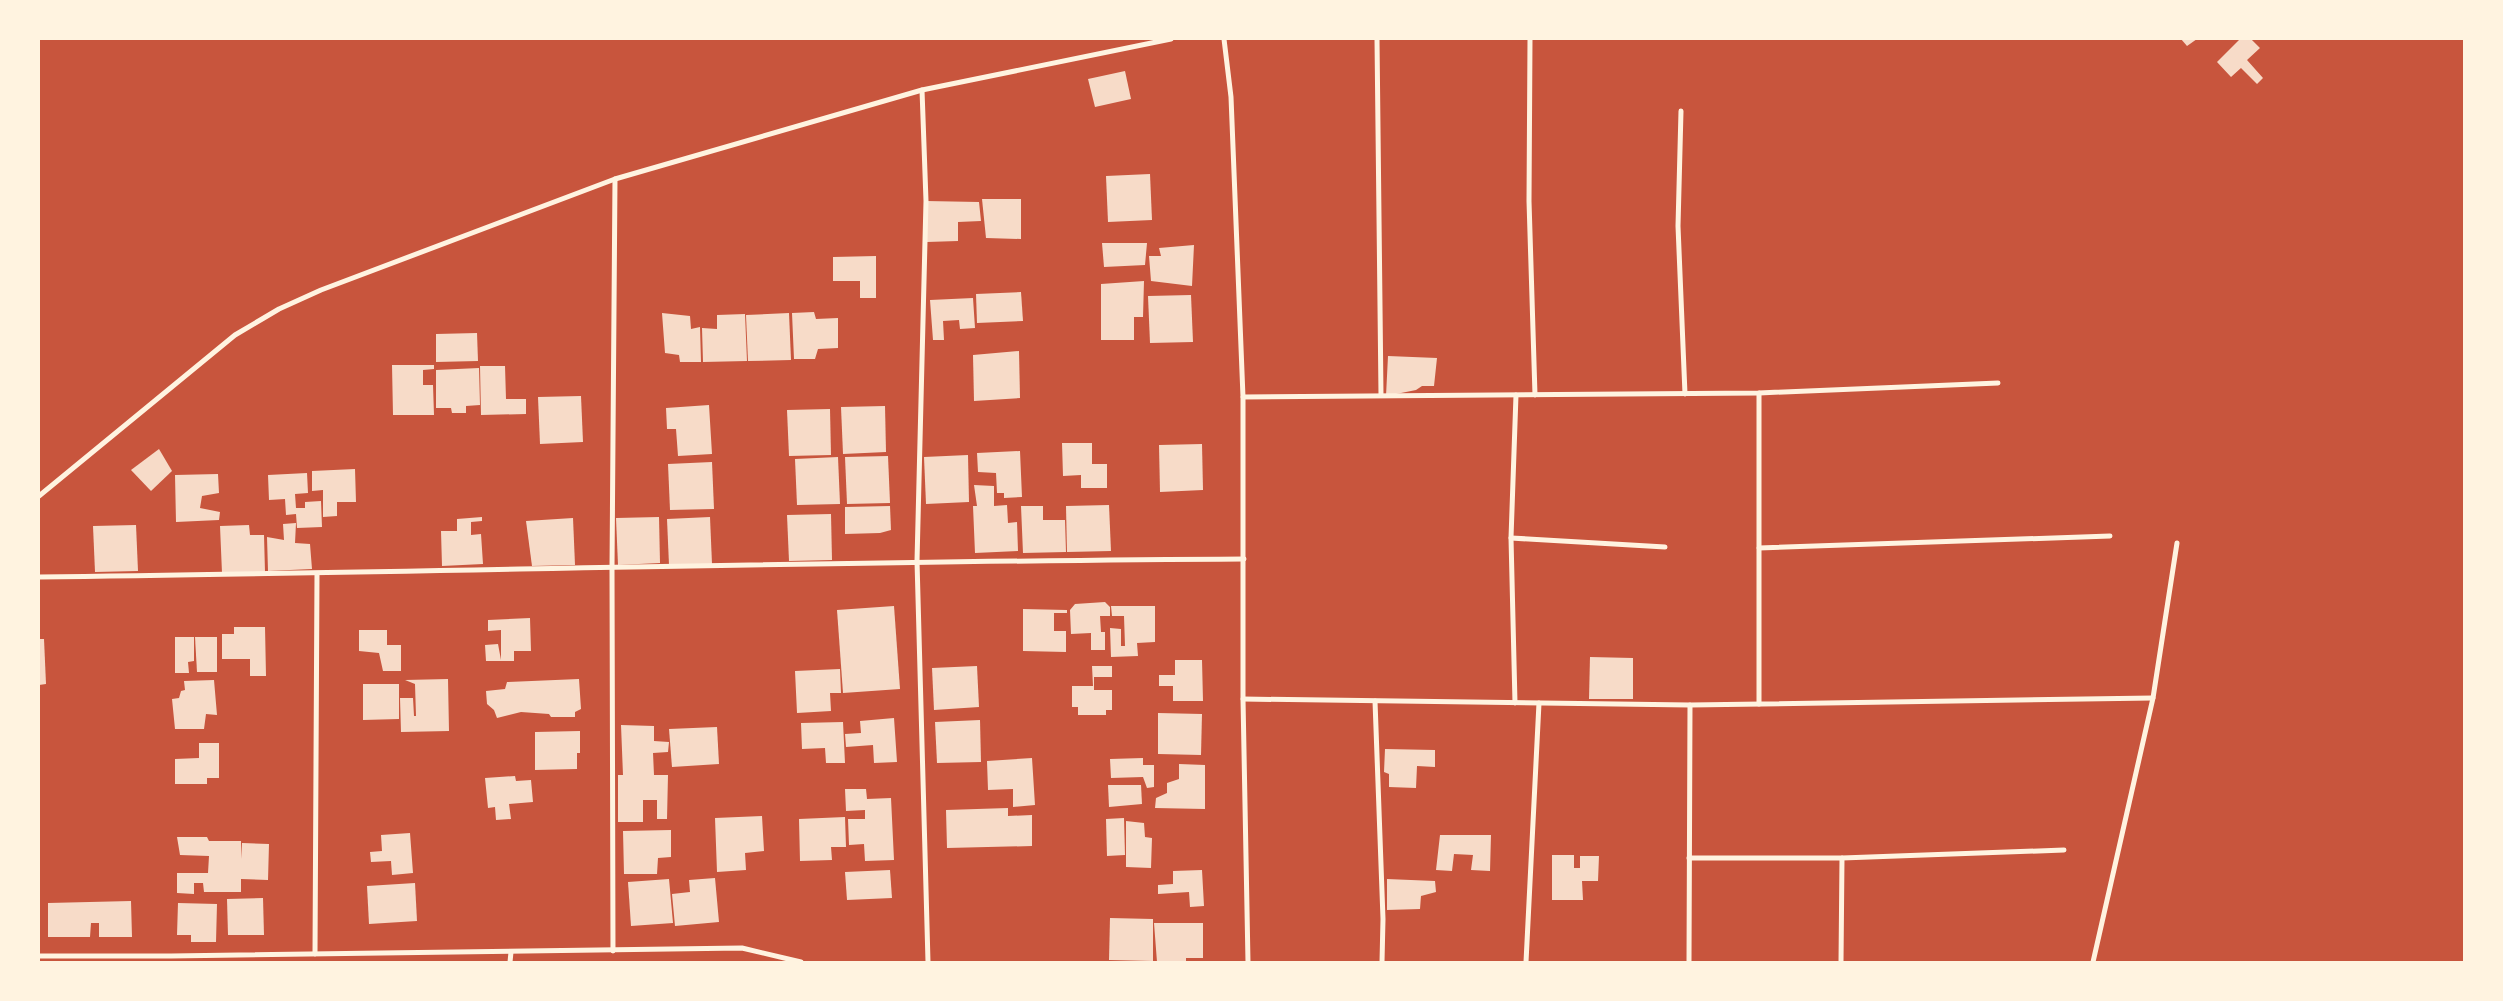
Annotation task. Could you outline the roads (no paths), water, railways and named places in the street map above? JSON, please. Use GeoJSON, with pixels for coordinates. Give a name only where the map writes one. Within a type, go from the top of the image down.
{"type":"FeatureCollection","features":[{"type":"Feature","properties":{"kind":"street"},"geometry":{"type":"LineString","coordinates":[[39,496],[235,335],[279,309],[321,290],[615,179],[922,90],[1171,39]]}},
{"type":"Feature","properties":{"kind":"street"},"geometry":{"type":"LineString","coordinates":[[1224,39],[1231,97],[1244,397],[1243,699],[1248,962]]}},
{"type":"Feature","properties":{"kind":"street"},"geometry":{"type":"LineString","coordinates":[[1377,39],[1381,395]]}},
{"type":"Feature","properties":{"kind":"street"},"geometry":{"type":"LineString","coordinates":[[1530,39],[1529,201],[1535,395]]}},
{"type":"Feature","properties":{"kind":"street"},"geometry":{"type":"LineString","coordinates":[[922,90],[926,201],[917,561],[928,962]]}},
{"type":"Feature","properties":{"kind":"street"},"geometry":{"type":"LineString","coordinates":[[1681,111],[1678,226],[1685,394]]}},
{"type":"Feature","properties":{"kind":"street"},"geometry":{"type":"LineString","coordinates":[[612,951],[615,179]]}},
{"type":"Feature","properties":{"kind":"street"},"geometry":{"type":"LineString","coordinates":[[1244,397],[1759,394],[1998,383]]}},
{"type":"Feature","properties":{"kind":"street"},"geometry":{"type":"LineString","coordinates":[[1759,394],[1759,704]]}},
{"type":"Feature","properties":{"kind":"street"},"geometry":{"type":"LineString","coordinates":[[1514,703],[1511,538],[1516,395]]}},
{"type":"Feature","properties":{"kind":"street"},"geometry":{"type":"LineString","coordinates":[[1759,548],[2110,536]]}},
{"type":"Feature","properties":{"kind":"street"},"geometry":{"type":"LineString","coordinates":[[1511,538],[1665,547]]}},
{"type":"Feature","properties":{"kind":"street"},"geometry":{"type":"LineString","coordinates":[[2093,962],[2153,698],[2178,543]]}},
{"type":"Feature","properties":{"kind":"street"},"geometry":{"type":"LineString","coordinates":[[39,577],[317,574],[917,561],[1244,559]]}},
{"type":"Feature","properties":{"kind":"street"},"geometry":{"type":"LineString","coordinates":[[315,954],[317,574]]}},
{"type":"Feature","properties":{"kind":"street"},"geometry":{"type":"LineString","coordinates":[[1243,699],[1690,705],[2153,698]]}},
{"type":"Feature","properties":{"kind":"street"},"geometry":{"type":"LineString","coordinates":[[1375,701],[1382,962]]}},
{"type":"Feature","properties":{"kind":"street"},"geometry":{"type":"LineString","coordinates":[[1526,962],[1539,703]]}},
{"type":"Feature","properties":{"kind":"street"},"geometry":{"type":"LineString","coordinates":[[1688,962],[1690,705]]}},
{"type":"Feature","properties":{"kind":"street"},"geometry":{"type":"LineString","coordinates":[[1689,858],[1842,858],[2064,850]]}},
{"type":"Feature","properties":{"kind":"street"},"geometry":{"type":"LineString","coordinates":[[1841,962],[1842,858]]}},
{"type":"Feature","properties":{"kind":"street"},"geometry":{"type":"LineString","coordinates":[[39,956],[612,951],[742,948],[801,962]]}},
{"type":"Feature","properties":{"kind":"street"},"geometry":{"type":"LineString","coordinates":[[510,962],[511,952]]}}]}
